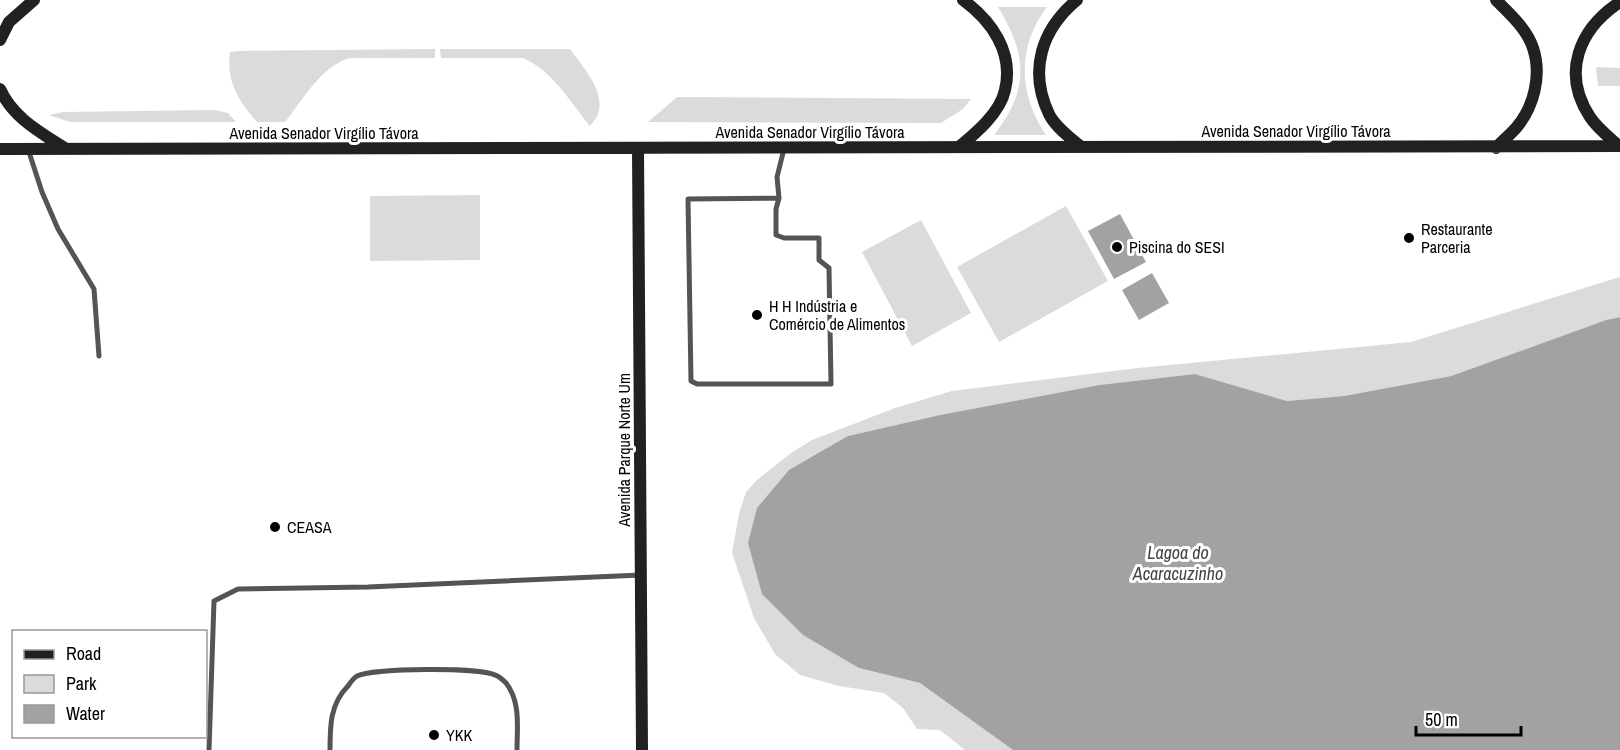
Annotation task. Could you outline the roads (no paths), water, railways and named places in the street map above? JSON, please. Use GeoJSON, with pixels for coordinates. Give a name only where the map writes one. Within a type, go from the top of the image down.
{"type":"FeatureCollection","features":[{"type":"Feature","properties":{"kind":"main road"},"geometry":{"type":"LineString","coordinates":[[0,40],[9,22],[34,0]]}},
{"type":"Feature","properties":{"kind":"main road"},"geometry":{"type":"LineString","coordinates":[[959,147],[997,108],[1005,92],[1007,74],[1001,42],[991,25],[975,8],[963,0]]}},
{"type":"Feature","properties":{"kind":"main road"},"geometry":{"type":"LineString","coordinates":[[1077,0],[1050,28],[1042,50],[1040,70],[1049,115],[1082,147]]}},
{"type":"Feature","properties":{"kind":"main road"},"geometry":{"type":"LineString","coordinates":[[1496,0],[1518,22],[1528,39],[1533,48],[1537,72],[1534,95],[1528,111],[1496,147]]}},
{"type":"Feature","properties":{"kind":"main road"},"geometry":{"type":"LineString","coordinates":[[1620,2],[1606,11],[1590,28],[1577,57],[1576,83],[1578,94],[1590,117],[1602,132],[1620,146]]}},
{"type":"Feature","properties":{"kind":"main road"},"geometry":{"type":"LineString","coordinates":[[0,88],[12,109],[24,122],[66,149]]}},
{"type":"Feature","properties":{"kind":"main road","name":"Avenida Senador Virgílio Távora"},"geometry":{"type":"LineString","coordinates":[[0,149],[1620,146]]}},
{"type":"Feature","properties":{"kind":"main road","name":"Avenida Parque Norte Um"},"geometry":{"type":"LineString","coordinates":[[638,149],[642,750]]}},
{"type":"Feature","properties":{"kind":"lane"},"geometry":{"type":"LineString","coordinates":[[28,149],[42,192],[58,228],[94,289],[99,356]]}},
{"type":"Feature","properties":{"kind":"lane"},"geometry":{"type":"LineString","coordinates":[[779,198],[688,199],[691,381],[697,384],[831,384],[829,268],[819,260],[819,238],[784,238],[776,235],[776,209],[779,198],[777,177],[784,149]]}},
{"type":"Feature","properties":{"kind":"lane"},"geometry":{"type":"LineString","coordinates":[[208,750],[214,601],[238,589],[368,587],[641,575]]}},
{"type":"Feature","properties":{"kind":"lane"},"geometry":{"type":"LineString","coordinates":[[330,750],[330,724],[336,701],[356,676],[373,672],[478,670],[495,674],[513,694],[517,713],[517,750]]}},
{"type":"Feature","properties":{"kind":"water","name":"Piscina do SESI"},"geometry":{"type":"Polygon","coordinates":[[[1120,214],[1146,262],[1114,279],[1088,231],[1120,214]]]}},
{"type":"Feature","properties":{"kind":"water"},"geometry":{"type":"Polygon","coordinates":[[[1152,273],[1169,303],[1139,320],[1122,290],[1152,273]]]}},
{"type":"Feature","properties":{"kind":"water","name":"Lagoa do Acaracuzinho"},"geometry":{"type":"Polygon","coordinates":[[[1620,317],[1620,750],[1013,750],[920,683],[859,668],[803,635],[762,594],[748,543],[757,508],[789,470],[848,436],[940,415],[1099,385],[1195,374],[1287,401],[1344,396],[1451,376],[1620,317]]]}},
{"type":"Feature","properties":{"kind":"place","name":"Restaurante Parceria"},"geometry":{"type":"Point","coordinates":[1409,238]}},
{"type":"Feature","properties":{"kind":"place","name":"Piscina do SESI"},"geometry":{"type":"Point","coordinates":[1117,247]}},
{"type":"Feature","properties":{"kind":"place","name":"H H Indústria e Comércio de Alimentos"},"geometry":{"type":"Point","coordinates":[757,315]}},
{"type":"Feature","properties":{"kind":"place","name":"CEASA"},"geometry":{"type":"Point","coordinates":[275,527]}},
{"type":"Feature","properties":{"kind":"place","name":"YKK"},"geometry":{"type":"Point","coordinates":[434,735]}}]}
